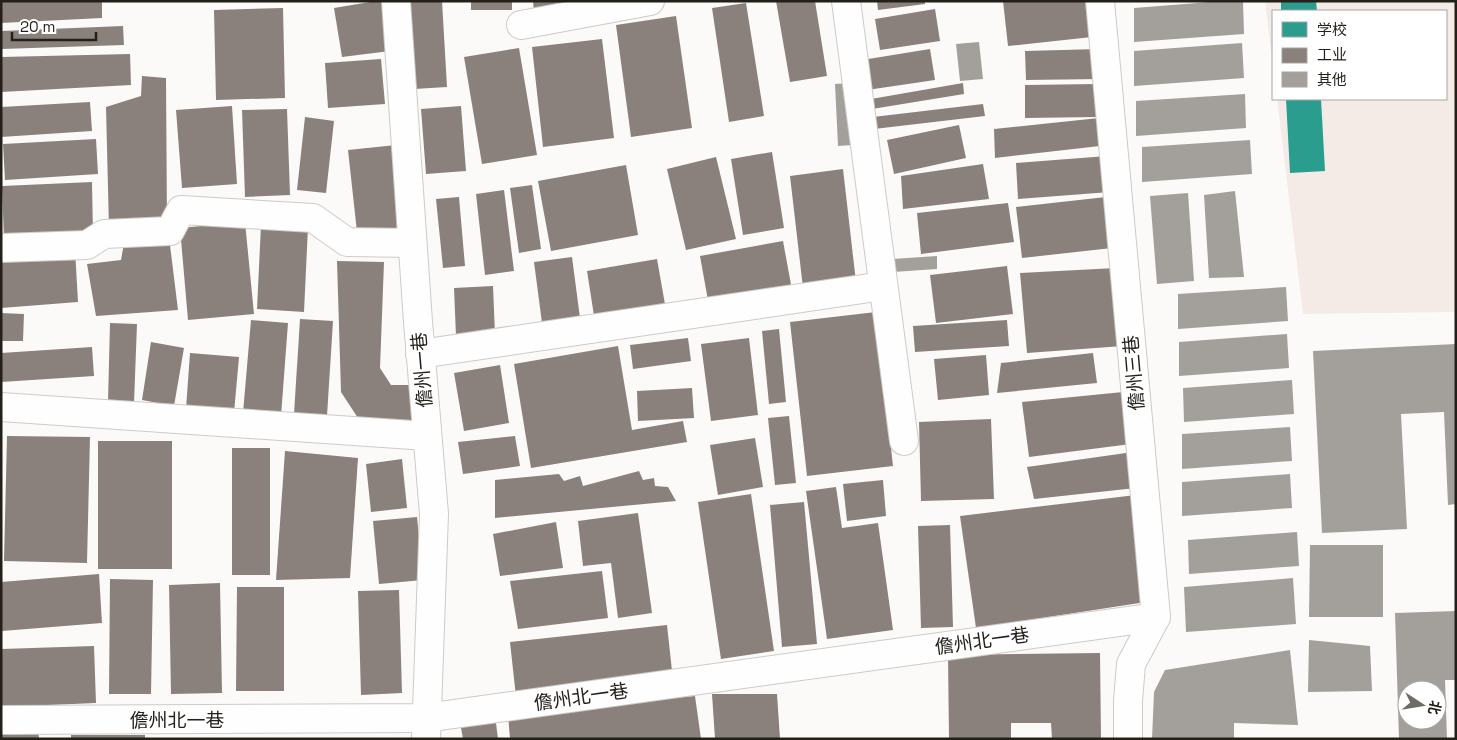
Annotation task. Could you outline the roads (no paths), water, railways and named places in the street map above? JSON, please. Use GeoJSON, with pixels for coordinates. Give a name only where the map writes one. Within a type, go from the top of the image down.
{"type":"FeatureCollection","features":[{"type":"Feature","properties":{"kind":"street","name":"儋州一巷"},"geometry":{"type":"LineString","coordinates":[[396,1],[420,354],[434,514],[425,729]]}},
{"type":"Feature","properties":{"kind":"street"},"geometry":{"type":"LineString","coordinates":[[521,25],[650,1]]}},
{"type":"Feature","properties":{"kind":"street"},"geometry":{"type":"LineString","coordinates":[[846,1],[904,442]]}},
{"type":"Feature","properties":{"kind":"street","name":"儋州三巷"},"geometry":{"type":"LineString","coordinates":[[1100,1],[1156,617]]}},
{"type":"Feature","properties":{"kind":"street"},"geometry":{"type":"LineString","coordinates":[[1,248],[87,245],[104,234],[170,231],[181,210],[313,218],[347,242],[412,243]]}},
{"type":"Feature","properties":{"kind":"street"},"geometry":{"type":"LineString","coordinates":[[420,354],[883,286]]}},
{"type":"Feature","properties":{"kind":"street"},"geometry":{"type":"LineString","coordinates":[[1,407],[427,436]]}},
{"type":"Feature","properties":{"kind":"street"},"geometry":{"type":"LineString","coordinates":[[1128,739],[1128,701],[1131,664],[1156,617]]}},
{"type":"Feature","properties":{"kind":"street","name":"儋州北一巷"},"geometry":{"type":"LineString","coordinates":[[1,720],[425,729],[1156,617]]}}]}
